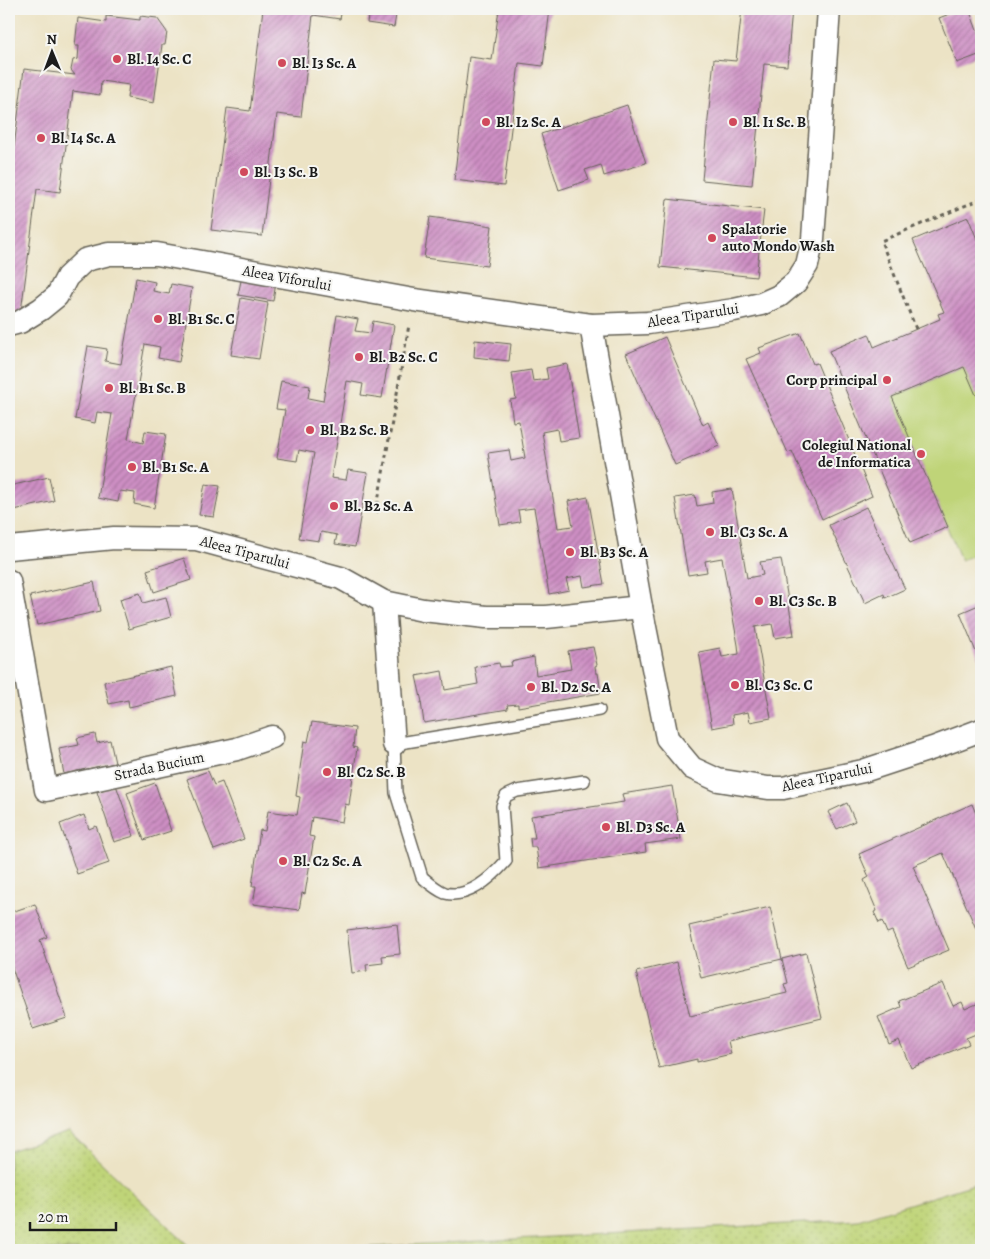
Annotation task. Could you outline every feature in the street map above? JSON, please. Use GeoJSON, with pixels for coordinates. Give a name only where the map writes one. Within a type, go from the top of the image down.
{"type":"FeatureCollection","features":[{"type":"Feature","properties":{"kind":"street","name":"Aleea Tiparului"},"geometry":{"type":"LineString","coordinates":[[829,9],[813,239],[807,264],[796,282],[779,296],[761,304],[734,310],[648,323],[591,326],[641,607],[667,738],[692,768],[718,780],[768,788],[783,788],[863,771],[981,730]]}},
{"type":"Feature","properties":{"kind":"street","name":"Aleea Viforului"},"geometry":{"type":"LineString","coordinates":[[9,325],[20,322],[57,296],[67,276],[85,260],[109,254],[157,254],[414,300],[591,326]]}},
{"type":"Feature","properties":{"kind":"street","name":"Aleea Tiparului"},"geometry":{"type":"LineString","coordinates":[[9,548],[114,538],[196,539],[341,578],[384,602],[424,610],[486,617],[546,617],[641,607]]}},
{"type":"Feature","properties":{"kind":"street"},"geometry":{"type":"LineString","coordinates":[[9,581],[15,655]]}},
{"type":"Feature","properties":{"kind":"street"},"geometry":{"type":"LineString","coordinates":[[384,602],[394,744]]}},
{"type":"Feature","properties":{"kind":"street","name":"Strada Bucium"},"geometry":{"type":"LineString","coordinates":[[15,655],[46,790],[237,749],[272,737]]}},
{"type":"Feature","properties":{"kind":"lane"},"geometry":{"type":"LineString","coordinates":[[584,781],[517,791],[506,796],[502,806],[506,861],[492,878],[478,886],[460,893],[445,893],[422,877],[396,793],[394,744],[599,710]]}},
{"type":"Feature","properties":{"kind":"path"},"geometry":{"type":"LineString","coordinates":[[916,329],[881,241],[981,199]]}},
{"type":"Feature","properties":{"kind":"path"},"geometry":{"type":"LineString","coordinates":[[376,514],[414,300]]}},
{"type":"Feature","properties":{"kind":"green space"},"geometry":{"type":"Polygon","coordinates":[[[964,367],[976,395],[981,393],[981,552],[961,560],[892,397],[964,367]]]}},
{"type":"Feature","properties":{"kind":"green space"},"geometry":{"type":"Polygon","coordinates":[[[69,1132],[193,1250],[9,1250],[9,1151],[69,1132]]]}},
{"type":"Feature","properties":{"kind":"green space"},"geometry":{"type":"Polygon","coordinates":[[[981,1182],[981,1250],[318,1250],[858,1220],[981,1182]]]}},
{"type":"Feature","properties":{"kind":"building"},"geometry":{"type":"Polygon","coordinates":[[[263,9],[342,9],[340,19],[313,15],[301,117],[277,114],[262,236],[211,230],[227,108],[250,111],[263,9]]]}},
{"type":"Feature","properties":{"kind":"building"},"geometry":{"type":"Polygon","coordinates":[[[369,9],[397,9],[394,27],[367,23],[369,9]]]}},
{"type":"Feature","properties":{"kind":"building","name":"Bl. I2 Sc. A"},"geometry":{"type":"Polygon","coordinates":[[[499,9],[550,9],[543,66],[519,63],[504,186],[454,180],[469,57],[492,60],[499,9]]]}},
{"type":"Feature","properties":{"kind":"building","name":"Bl. I1 Sc. B"},"geometry":{"type":"Polygon","coordinates":[[[742,9],[792,9],[787,66],[764,64],[752,185],[702,180],[714,59],[736,61],[742,9]]]}},
{"type":"Feature","properties":{"kind":"building"},"geometry":{"type":"Polygon","coordinates":[[[962,9],[969,9],[981,41],[981,54],[957,63],[939,18],[962,9]]]}},
{"type":"Feature","properties":{"kind":"building"},"geometry":{"type":"Polygon","coordinates":[[[106,16],[140,20],[140,16],[157,18],[167,32],[165,45],[162,45],[154,103],[127,98],[129,85],[101,81],[100,95],[73,91],[60,192],[37,189],[21,312],[9,311],[9,186],[24,69],[75,75],[71,70],[73,60],[78,59],[79,46],[75,46],[78,18],[106,22],[106,16]]]}},
{"type":"Feature","properties":{"kind":"building"},"geometry":{"type":"Polygon","coordinates":[[[627,105],[646,163],[604,176],[601,165],[585,170],[589,180],[559,190],[541,134],[627,105]]]}},
{"type":"Feature","properties":{"kind":"building","name":"Spalatorie auto Mondo Wash"},"geometry":{"type":"Polygon","coordinates":[[[667,199],[764,210],[756,277],[660,267],[667,199]]]}},
{"type":"Feature","properties":{"kind":"building"},"geometry":{"type":"Polygon","coordinates":[[[430,217],[492,226],[487,266],[424,258],[430,217]]]}},
{"type":"Feature","properties":{"kind":"building","name":"Corp principal"},"geometry":{"type":"Polygon","coordinates":[[[968,217],[981,249],[981,393],[976,395],[964,367],[892,397],[948,527],[910,543],[829,351],[869,334],[874,347],[940,319],[938,314],[944,312],[913,240],[968,217]]]}},
{"type":"Feature","properties":{"kind":"building"},"geometry":{"type":"Polygon","coordinates":[[[242,276],[276,283],[273,301],[238,295],[242,276]]]}},
{"type":"Feature","properties":{"kind":"building"},"geometry":{"type":"Polygon","coordinates":[[[136,278],[155,282],[153,291],[169,294],[171,284],[192,288],[179,362],[158,358],[160,347],[145,344],[128,439],[143,443],[145,431],[166,434],[154,508],[134,504],[135,493],[120,491],[118,502],[98,498],[112,414],[97,412],[95,423],[75,419],[88,346],[107,349],[105,361],[121,364],[136,278]]]}},
{"type":"Feature","properties":{"kind":"building"},"geometry":{"type":"Polygon","coordinates":[[[241,298],[268,303],[259,359],[231,355],[241,298]]]}},
{"type":"Feature","properties":{"kind":"building"},"geometry":{"type":"Polygon","coordinates":[[[337,315],[358,319],[355,331],[371,333],[373,321],[394,325],[382,398],[361,395],[363,384],[347,381],[331,478],[346,480],[348,470],[368,473],[355,547],[335,544],[337,535],[321,532],[319,541],[299,538],[314,453],[299,450],[297,461],[277,458],[285,410],[276,409],[281,381],[310,386],[308,398],[323,401],[337,315]]]}},
{"type":"Feature","properties":{"kind":"building"},"geometry":{"type":"Polygon","coordinates":[[[800,333],[813,364],[817,363],[872,496],[822,519],[792,451],[788,453],[746,359],[761,353],[759,348],[800,333]]]}},
{"type":"Feature","properties":{"kind":"building"},"geometry":{"type":"Polygon","coordinates":[[[665,337],[703,425],[708,422],[719,446],[675,465],[626,354],[665,337]]]}},
{"type":"Feature","properties":{"kind":"building"},"geometry":{"type":"Polygon","coordinates":[[[475,340],[511,344],[509,361],[474,357],[475,340]]]}},
{"type":"Feature","properties":{"kind":"building"},"geometry":{"type":"Polygon","coordinates":[[[567,364],[579,438],[559,441],[557,429],[542,432],[558,528],[573,526],[568,501],[588,497],[604,584],[584,587],[582,576],[566,579],[569,590],[549,594],[534,508],[518,510],[520,522],[500,525],[488,453],[509,450],[511,461],[525,458],[519,421],[513,422],[510,400],[516,399],[512,373],[531,370],[533,381],[548,379],[546,368],[567,364]]]}},
{"type":"Feature","properties":{"kind":"building"},"geometry":{"type":"Polygon","coordinates":[[[49,477],[54,501],[14,510],[9,486],[49,477]]]}},
{"type":"Feature","properties":{"kind":"building"},"geometry":{"type":"Polygon","coordinates":[[[205,484],[220,486],[214,517],[199,515],[205,484]]]}},
{"type":"Feature","properties":{"kind":"building"},"geometry":{"type":"Polygon","coordinates":[[[732,489],[747,578],[763,575],[760,562],[781,559],[794,635],[775,638],[772,624],[755,627],[771,718],[750,722],[748,712],[732,715],[733,724],[712,728],[699,652],[720,648],[722,657],[739,654],[738,645],[722,558],[705,561],[707,572],[688,575],[675,498],[695,495],[697,506],[713,503],[712,492],[732,489]]]}},
{"type":"Feature","properties":{"kind":"building"},"geometry":{"type":"Polygon","coordinates":[[[866,507],[905,589],[885,598],[884,594],[865,603],[829,525],[866,507]]]}},
{"type":"Feature","properties":{"kind":"building"},"geometry":{"type":"Polygon","coordinates":[[[184,558],[191,580],[154,592],[147,570],[184,558]]]}},
{"type":"Feature","properties":{"kind":"building"},"geometry":{"type":"Polygon","coordinates":[[[94,582],[100,611],[37,625],[30,596],[94,582]]]}},
{"type":"Feature","properties":{"kind":"building"},"geometry":{"type":"Polygon","coordinates":[[[140,593],[143,603],[166,597],[171,617],[129,629],[120,599],[140,593]]]}},
{"type":"Feature","properties":{"kind":"building"},"geometry":{"type":"Polygon","coordinates":[[[981,604],[981,664],[960,613],[981,604]]]}},
{"type":"Feature","properties":{"kind":"building","name":"Bl. D2 Sc. A"},"geometry":{"type":"Polygon","coordinates":[[[593,647],[601,693],[518,707],[518,704],[507,705],[508,709],[424,723],[422,702],[416,676],[442,671],[445,690],[478,684],[475,667],[499,663],[500,667],[512,666],[511,662],[534,657],[536,675],[571,669],[568,651],[593,647]]]}},
{"type":"Feature","properties":{"kind":"building"},"geometry":{"type":"Polygon","coordinates":[[[171,667],[177,696],[129,707],[128,700],[109,704],[104,682],[171,667]]]}},
{"type":"Feature","properties":{"kind":"building"},"geometry":{"type":"Polygon","coordinates":[[[312,722],[355,728],[353,747],[357,748],[349,805],[345,804],[342,822],[312,817],[309,836],[314,837],[305,894],[302,893],[299,910],[253,904],[256,886],[252,886],[260,830],[265,831],[268,811],[297,815],[300,797],[296,796],[304,741],[308,742],[312,722]]]}},
{"type":"Feature","properties":{"kind":"building"},"geometry":{"type":"Polygon","coordinates":[[[95,734],[97,743],[110,740],[115,763],[64,774],[59,749],[79,745],[77,738],[95,734]]]}},
{"type":"Feature","properties":{"kind":"building"},"geometry":{"type":"Polygon","coordinates":[[[208,771],[214,785],[222,782],[244,839],[214,850],[187,779],[208,771]]]}},
{"type":"Feature","properties":{"kind":"building"},"geometry":{"type":"Polygon","coordinates":[[[155,783],[171,831],[144,840],[127,793],[155,783]]]}},
{"type":"Feature","properties":{"kind":"building"},"geometry":{"type":"Polygon","coordinates":[[[116,785],[134,836],[114,842],[97,792],[116,785]]]}},
{"type":"Feature","properties":{"kind":"building","name":"Bl. D3 Sc. A"},"geometry":{"type":"Polygon","coordinates":[[[672,786],[681,839],[645,844],[646,852],[539,868],[536,847],[531,847],[530,838],[535,838],[531,816],[624,802],[622,794],[672,786]]]}},
{"type":"Feature","properties":{"kind":"building"},"geometry":{"type":"Polygon","coordinates":[[[847,803],[855,821],[837,829],[828,812],[847,803]]]}},
{"type":"Feature","properties":{"kind":"building"},"geometry":{"type":"Polygon","coordinates":[[[972,804],[981,826],[981,940],[943,853],[913,866],[949,950],[908,967],[892,931],[887,933],[882,921],[879,923],[874,912],[877,911],[864,880],[869,877],[859,854],[972,804]]]}},
{"type":"Feature","properties":{"kind":"building"},"geometry":{"type":"Polygon","coordinates":[[[84,815],[89,829],[96,826],[109,863],[77,874],[60,824],[84,815]]]}},
{"type":"Feature","properties":{"kind":"building"},"geometry":{"type":"Polygon","coordinates":[[[35,904],[47,937],[40,940],[67,1018],[33,1029],[9,959],[9,913],[35,904]]]}},
{"type":"Feature","properties":{"kind":"building"},"geometry":{"type":"Polygon","coordinates":[[[770,907],[782,959],[701,978],[689,926],[770,907]]]}},
{"type":"Feature","properties":{"kind":"building"},"geometry":{"type":"Polygon","coordinates":[[[397,924],[400,954],[382,956],[383,963],[366,965],[367,971],[352,973],[347,930],[397,924]]]}},
{"type":"Feature","properties":{"kind":"building"},"geometry":{"type":"Polygon","coordinates":[[[806,953],[822,1018],[728,1041],[731,1054],[697,1062],[697,1059],[659,1068],[636,972],[677,962],[690,1016],[787,993],[784,984],[788,983],[782,959],[806,953]]]}},
{"type":"Feature","properties":{"kind":"building"},"geometry":{"type":"Polygon","coordinates":[[[943,983],[953,1006],[962,1002],[965,1009],[981,1002],[981,1032],[966,1038],[969,1044],[911,1068],[899,1040],[889,1044],[878,1017],[901,1007],[899,1001],[943,983]]]}},
{"type":"Feature","properties":{"kind":"place","name":"Bl. I4 Sc. C"},"geometry":{"type":"Point","coordinates":[117,59]}},
{"type":"Feature","properties":{"kind":"place","name":"Bl. I3 Sc. A"},"geometry":{"type":"Point","coordinates":[282,63]}},
{"type":"Feature","properties":{"kind":"place","name":"Bl. I2 Sc. A"},"geometry":{"type":"Point","coordinates":[486,122]}},
{"type":"Feature","properties":{"kind":"place","name":"Bl. I1 Sc. B"},"geometry":{"type":"Point","coordinates":[733,122]}},
{"type":"Feature","properties":{"kind":"place","name":"Bl. I4 Sc. A"},"geometry":{"type":"Point","coordinates":[41,138]}},
{"type":"Feature","properties":{"kind":"place","name":"Bl. I3 Sc. B"},"geometry":{"type":"Point","coordinates":[244,172]}},
{"type":"Feature","properties":{"kind":"place","name":"Spalatorie auto Mondo Wash"},"geometry":{"type":"Point","coordinates":[712,238]}},
{"type":"Feature","properties":{"kind":"place","name":"Bl. B1 Sc. C"},"geometry":{"type":"Point","coordinates":[158,319]}},
{"type":"Feature","properties":{"kind":"place","name":"Bl. B2 Sc. C"},"geometry":{"type":"Point","coordinates":[359,357]}},
{"type":"Feature","properties":{"kind":"place","name":"Corp principal"},"geometry":{"type":"Point","coordinates":[887,380]}},
{"type":"Feature","properties":{"kind":"place","name":"Bl. B1 Sc. B"},"geometry":{"type":"Point","coordinates":[109,388]}},
{"type":"Feature","properties":{"kind":"place","name":"Bl. B2 Sc. B"},"geometry":{"type":"Point","coordinates":[310,430]}},
{"type":"Feature","properties":{"kind":"place","name":"Colegiul National de Informatica"},"geometry":{"type":"Point","coordinates":[921,454]}},
{"type":"Feature","properties":{"kind":"place","name":"Bl. B1 Sc. A"},"geometry":{"type":"Point","coordinates":[132,467]}},
{"type":"Feature","properties":{"kind":"place","name":"Bl. B2 Sc. A"},"geometry":{"type":"Point","coordinates":[334,506]}},
{"type":"Feature","properties":{"kind":"place","name":"Bl. C3 Sc. A"},"geometry":{"type":"Point","coordinates":[710,532]}},
{"type":"Feature","properties":{"kind":"place","name":"Bl. B3 Sc. A"},"geometry":{"type":"Point","coordinates":[570,552]}},
{"type":"Feature","properties":{"kind":"place","name":"Bl. C3 Sc. B"},"geometry":{"type":"Point","coordinates":[759,601]}},
{"type":"Feature","properties":{"kind":"place","name":"Bl. C3 Sc. C"},"geometry":{"type":"Point","coordinates":[735,685]}},
{"type":"Feature","properties":{"kind":"place","name":"Bl. D2 Sc. A"},"geometry":{"type":"Point","coordinates":[531,687]}},
{"type":"Feature","properties":{"kind":"place","name":"Bl. C2 Sc. B"},"geometry":{"type":"Point","coordinates":[327,772]}},
{"type":"Feature","properties":{"kind":"place","name":"Bl. D3 Sc. A"},"geometry":{"type":"Point","coordinates":[606,827]}},
{"type":"Feature","properties":{"kind":"place","name":"Bl. C2 Sc. A"},"geometry":{"type":"Point","coordinates":[283,861]}}]}
